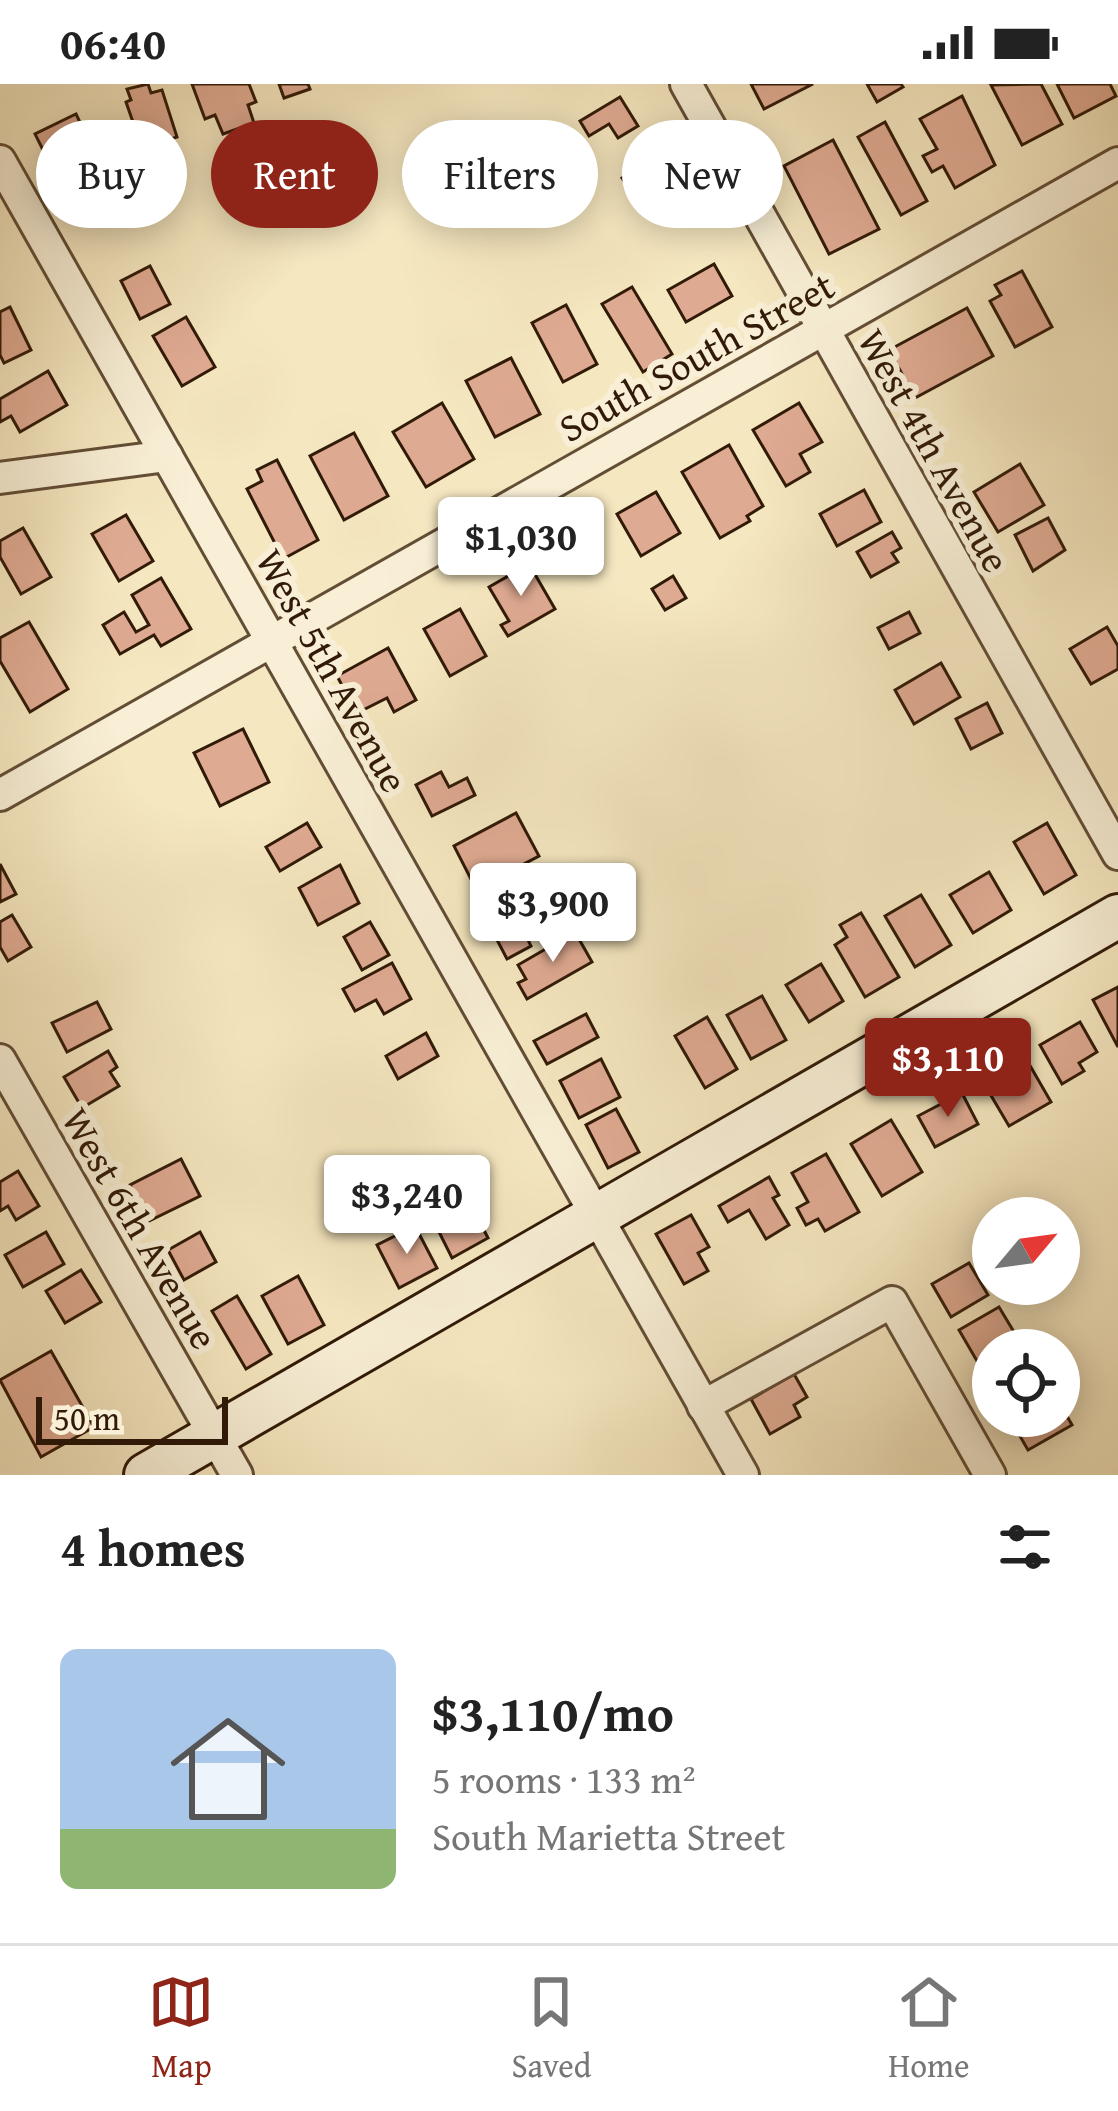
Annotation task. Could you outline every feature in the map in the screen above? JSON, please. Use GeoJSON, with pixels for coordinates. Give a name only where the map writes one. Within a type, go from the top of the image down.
{"type":"FeatureCollection","features":[{"type":"Feature","properties":{"kind":"main road"},"geometry":{"type":"LineString","coordinates":[[146,1475],[1118,916]]}},
{"type":"Feature","properties":{"kind":"street","name":"West 4th Avenue"},"geometry":{"type":"LineString","coordinates":[[686,84],[1118,854]]}},
{"type":"Feature","properties":{"kind":"street","name":"West 5th Avenue"},"geometry":{"type":"LineString","coordinates":[[0,161],[743,1475]]}},
{"type":"Feature","properties":{"kind":"street","name":"South South Street"},"geometry":{"type":"LineString","coordinates":[[0,795],[1118,163]]}},
{"type":"Feature","properties":{"kind":"street"},"geometry":{"type":"LineString","coordinates":[[0,478],[167,456]]}},
{"type":"Feature","properties":{"kind":"street","name":"West 6th Avenue"},"geometry":{"type":"LineString","coordinates":[[0,1060],[237,1475]]}},
{"type":"Feature","properties":{"kind":"street"},"geometry":{"type":"LineString","coordinates":[[704,1406],[892,1302],[990,1475]]}},
{"type":"Feature","properties":{"kind":"building"},"geometry":{"type":"Polygon","coordinates":[[[148,84],[151,93],[162,90],[172,120],[132,120],[127,89],[148,84]]]}},
{"type":"Feature","properties":{"kind":"building"},"geometry":{"type":"Polygon","coordinates":[[[192,84],[249,84],[256,102],[248,105],[253,120],[217,120],[215,115],[205,119],[192,84]]]}},
{"type":"Feature","properties":{"kind":"building"},"geometry":{"type":"Polygon","coordinates":[[[279,84],[308,84],[310,89],[284,98],[279,84]]]}},
{"type":"Feature","properties":{"kind":"building"},"geometry":{"type":"Polygon","coordinates":[[[751,84],[813,84],[764,109],[751,84]]]}},
{"type":"Feature","properties":{"kind":"building"},"geometry":{"type":"Polygon","coordinates":[[[867,84],[901,84],[903,87],[877,102],[867,84]]]}},
{"type":"Feature","properties":{"kind":"building"},"geometry":{"type":"Polygon","coordinates":[[[1041,84],[1062,124],[1022,145],[991,85],[1041,84]]]}},
{"type":"Feature","properties":{"kind":"building"},"geometry":{"type":"Polygon","coordinates":[[[1057,84],[1110,84],[1116,96],[1074,118],[1057,84]]]}},
{"type":"Feature","properties":{"kind":"building"},"geometry":{"type":"Polygon","coordinates":[[[962,96],[995,165],[955,188],[943,166],[932,172],[923,156],[937,149],[920,119],[962,96]]]}},
{"type":"Feature","properties":{"kind":"building"},"geometry":{"type":"Polygon","coordinates":[[[620,97],[634,120],[622,120],[618,138],[609,124],[598,131],[598,120],[582,120],[620,97]]]}},
{"type":"Feature","properties":{"kind":"building"},"geometry":{"type":"Polygon","coordinates":[[[885,122],[927,201],[901,215],[858,137],[885,122]]]}},
{"type":"Feature","properties":{"kind":"building"},"geometry":{"type":"Polygon","coordinates":[[[833,140],[879,229],[829,254],[784,166],[833,140]]]}},
{"type":"Feature","properties":{"kind":"building"},"geometry":{"type":"Polygon","coordinates":[[[714,264],[732,296],[686,322],[668,290],[714,264]]]}},
{"type":"Feature","properties":{"kind":"building"},"geometry":{"type":"Polygon","coordinates":[[[150,266],[170,304],[140,319],[121,281],[150,266]]]}},
{"type":"Feature","properties":{"kind":"building"},"geometry":{"type":"Polygon","coordinates":[[[1022,271],[1052,327],[1015,347],[990,301],[1001,295],[995,285],[1022,271]]]}},
{"type":"Feature","properties":{"kind":"building"},"geometry":{"type":"Polygon","coordinates":[[[632,287],[672,354],[643,372],[602,304],[632,287]]]}},
{"type":"Feature","properties":{"kind":"building"},"geometry":{"type":"Polygon","coordinates":[[[566,305],[597,364],[563,382],[532,323],[566,305]]]}},
{"type":"Feature","properties":{"kind":"building"},"geometry":{"type":"Polygon","coordinates":[[[10,307],[31,350],[4,363],[0,312],[10,307]]]}},
{"type":"Feature","properties":{"kind":"building"},"geometry":{"type":"Polygon","coordinates":[[[967,308],[993,356],[915,398],[889,350],[967,308]]]}},
{"type":"Feature","properties":{"kind":"building"},"geometry":{"type":"Polygon","coordinates":[[[186,317],[215,367],[182,386],[153,336],[186,317]]]}},
{"type":"Feature","properties":{"kind":"building"},"geometry":{"type":"Polygon","coordinates":[[[511,358],[540,414],[495,437],[466,381],[511,358]]]}},
{"type":"Feature","properties":{"kind":"building"},"geometry":{"type":"Polygon","coordinates":[[[48,371],[67,405],[20,432],[11,416],[0,422],[0,399],[48,371]]]}},
{"type":"Feature","properties":{"kind":"building"},"geometry":{"type":"Polygon","coordinates":[[[442,403],[474,459],[426,487],[393,432],[442,403]]]}},
{"type":"Feature","properties":{"kind":"building"},"geometry":{"type":"Polygon","coordinates":[[[799,403],[822,442],[800,454],[810,472],[786,486],[753,430],[799,403]]]}},
{"type":"Feature","properties":{"kind":"building"},"geometry":{"type":"Polygon","coordinates":[[[354,433],[388,496],[344,520],[310,456],[354,433]]]}},
{"type":"Feature","properties":{"kind":"building"},"geometry":{"type":"Polygon","coordinates":[[[729,445],[763,506],[747,516],[750,521],[720,538],[682,472],[729,445]]]}},
{"type":"Feature","properties":{"kind":"building"},"geometry":{"type":"Polygon","coordinates":[[[277,460],[318,540],[283,559],[247,489],[262,481],[257,470],[277,460]]]}},
{"type":"Feature","properties":{"kind":"building"},"geometry":{"type":"Polygon","coordinates":[[[1020,464],[1044,505],[998,532],[974,492],[1020,464]]]}},
{"type":"Feature","properties":{"kind":"building"},"geometry":{"type":"Polygon","coordinates":[[[864,490],[881,522],[837,546],[820,514],[864,490]]]}},
{"type":"Feature","properties":{"kind":"building"},"geometry":{"type":"Polygon","coordinates":[[[656,492],[680,533],[641,556],[617,514],[656,492]]]}},
{"type":"Feature","properties":{"kind":"building"},"geometry":{"type":"Polygon","coordinates":[[[126,515],[153,561],[119,581],[92,534],[126,515]]]}},
{"type":"Feature","properties":{"kind":"building"},"geometry":{"type":"Polygon","coordinates":[[[1048,518],[1065,550],[1033,571],[1015,535],[1048,518]]]}},
{"type":"Feature","properties":{"kind":"building"},"geometry":{"type":"Polygon","coordinates":[[[23,528],[51,577],[21,594],[0,557],[0,541],[23,528]]]}},
{"type":"Feature","properties":{"kind":"building"},"geometry":{"type":"Polygon","coordinates":[[[892,532],[901,548],[892,553],[898,562],[871,577],[857,552],[892,532]]]}},
{"type":"Feature","properties":{"kind":"building"},"geometry":{"type":"Polygon","coordinates":[[[529,564],[555,609],[508,636],[501,625],[509,621],[489,587],[529,564]]]}},
{"type":"Feature","properties":{"kind":"building"},"geometry":{"type":"Polygon","coordinates":[[[673,576],[686,598],[665,610],[652,589],[673,576]]]}},
{"type":"Feature","properties":{"kind":"building"},"geometry":{"type":"Polygon","coordinates":[[[161,578],[191,629],[161,646],[154,635],[120,654],[103,625],[124,612],[136,632],[149,625],[132,595],[161,578]]]}},
{"type":"Feature","properties":{"kind":"building"},"geometry":{"type":"Polygon","coordinates":[[[460,609],[486,656],[450,676],[424,629],[460,609]]]}},
{"type":"Feature","properties":{"kind":"building"},"geometry":{"type":"Polygon","coordinates":[[[909,612],[920,633],[889,649],[878,628],[909,612]]]}},
{"type":"Feature","properties":{"kind":"building"},"geometry":{"type":"Polygon","coordinates":[[[29,622],[68,689],[30,712],[0,661],[0,638],[29,622]]]}},
{"type":"Feature","properties":{"kind":"building"},"geometry":{"type":"Polygon","coordinates":[[[1107,627],[1118,646],[1118,669],[1091,684],[1070,649],[1107,627]]]}},
{"type":"Feature","properties":{"kind":"building"},"geometry":{"type":"Polygon","coordinates":[[[388,648],[416,700],[394,712],[387,698],[357,713],[337,676],[388,648]]]}},
{"type":"Feature","properties":{"kind":"building"},"geometry":{"type":"Polygon","coordinates":[[[941,663],[960,697],[914,724],[895,690],[941,663]]]}},
{"type":"Feature","properties":{"kind":"building"},"geometry":{"type":"Polygon","coordinates":[[[987,703],[1002,733],[971,749],[956,719],[987,703]]]}},
{"type":"Feature","properties":{"kind":"building"},"geometry":{"type":"Polygon","coordinates":[[[243,729],[269,782],[220,806],[194,753],[243,729]]]}},
{"type":"Feature","properties":{"kind":"building"},"geometry":{"type":"Polygon","coordinates":[[[441,772],[449,787],[467,778],[475,795],[432,816],[416,785],[441,772]]]}},
{"type":"Feature","properties":{"kind":"building"},"geometry":{"type":"Polygon","coordinates":[[[516,813],[539,856],[476,889],[454,846],[516,813]]]}},
{"type":"Feature","properties":{"kind":"building"},"geometry":{"type":"Polygon","coordinates":[[[307,823],[321,847],[280,871],[266,847],[307,823]]]}},
{"type":"Feature","properties":{"kind":"building"},"geometry":{"type":"Polygon","coordinates":[[[1047,823],[1076,875],[1044,894],[1014,842],[1047,823]]]}},
{"type":"Feature","properties":{"kind":"building"},"geometry":{"type":"Polygon","coordinates":[[[0,864],[16,894],[0,902],[0,864]]]}},
{"type":"Feature","properties":{"kind":"building"},"geometry":{"type":"Polygon","coordinates":[[[340,865],[359,903],[318,925],[299,888],[340,865]]]}},
{"type":"Feature","properties":{"kind":"building"},"geometry":{"type":"Polygon","coordinates":[[[989,872],[1011,910],[973,933],[950,895],[989,872]]]}},
{"type":"Feature","properties":{"kind":"building"},"geometry":{"type":"Polygon","coordinates":[[[541,883],[554,907],[544,913],[552,927],[507,959],[483,913],[541,883]]]}},
{"type":"Feature","properties":{"kind":"building"},"geometry":{"type":"Polygon","coordinates":[[[921,895],[951,945],[915,967],[885,916],[921,895]]]}},
{"type":"Feature","properties":{"kind":"building"},"geometry":{"type":"Polygon","coordinates":[[[861,913],[899,977],[865,997],[835,945],[847,937],[840,925],[861,913]]]}},
{"type":"Feature","properties":{"kind":"building"},"geometry":{"type":"Polygon","coordinates":[[[12,915],[31,947],[8,961],[0,947],[0,922],[12,915]]]}},
{"type":"Feature","properties":{"kind":"building"},"geometry":{"type":"Polygon","coordinates":[[[370,922],[389,955],[362,970],[344,937],[370,922]]]}},
{"type":"Feature","properties":{"kind":"building"},"geometry":{"type":"Polygon","coordinates":[[[575,932],[592,962],[527,999],[518,983],[526,979],[518,965],[575,932]]]}},
{"type":"Feature","properties":{"kind":"building"},"geometry":{"type":"Polygon","coordinates":[[[392,963],[411,999],[384,1014],[376,1000],[355,1011],[343,989],[392,963]]]}},
{"type":"Feature","properties":{"kind":"building"},"geometry":{"type":"Polygon","coordinates":[[[821,964],[843,1001],[809,1022],[786,985],[821,964]]]}},
{"type":"Feature","properties":{"kind":"building"},"geometry":{"type":"Polygon","coordinates":[[[1118,987],[1118,1047],[1093,1000],[1118,987]]]}},
{"type":"Feature","properties":{"kind":"building"},"geometry":{"type":"Polygon","coordinates":[[[762,996],[786,1040],[751,1059],[727,1015],[762,996]]]}},
{"type":"Feature","properties":{"kind":"building"},"geometry":{"type":"Polygon","coordinates":[[[97,1002],[111,1029],[67,1052],[52,1023],[97,1002]]]}},
{"type":"Feature","properties":{"kind":"building"},"geometry":{"type":"Polygon","coordinates":[[[586,1014],[598,1037],[547,1064],[534,1041],[586,1014]]]}},
{"type":"Feature","properties":{"kind":"building"},"geometry":{"type":"Polygon","coordinates":[[[707,1017],[737,1069],[705,1088],[675,1036],[707,1017]]]}},
{"type":"Feature","properties":{"kind":"building"},"geometry":{"type":"Polygon","coordinates":[[[1080,1022],[1097,1052],[1079,1063],[1084,1071],[1062,1084],[1040,1045],[1080,1022]]]}},
{"type":"Feature","properties":{"kind":"building"},"geometry":{"type":"Polygon","coordinates":[[[426,1033],[438,1056],[398,1079],[386,1056],[426,1033]]]}},
{"type":"Feature","properties":{"kind":"building"},"geometry":{"type":"Polygon","coordinates":[[[108,1051],[117,1067],[110,1072],[119,1086],[82,1108],[64,1077],[108,1051]]]}},
{"type":"Feature","properties":{"kind":"building"},"geometry":{"type":"Polygon","coordinates":[[[1025,1057],[1051,1102],[1009,1126],[983,1082],[1025,1057]]]}},
{"type":"Feature","properties":{"kind":"building"},"geometry":{"type":"Polygon","coordinates":[[[601,1059],[620,1097],[579,1118],[560,1081],[601,1059]]]}},
{"type":"Feature","properties":{"kind":"building"},"geometry":{"type":"Polygon","coordinates":[[[962,1093],[978,1124],[935,1147],[918,1116],[962,1093]]]}},
{"type":"Feature","properties":{"kind":"building"},"geometry":{"type":"Polygon","coordinates":[[[616,1109],[639,1152],[608,1168],[586,1125],[616,1109]]]}},
{"type":"Feature","properties":{"kind":"building"},"geometry":{"type":"Polygon","coordinates":[[[891,1120],[922,1172],[882,1196],[851,1144],[891,1120]]]}},
{"type":"Feature","properties":{"kind":"building"},"geometry":{"type":"Polygon","coordinates":[[[826,1154],[859,1212],[825,1231],[818,1219],[806,1225],[797,1208],[808,1202],[792,1173],[826,1154]]]}},
{"type":"Feature","properties":{"kind":"building"},"geometry":{"type":"Polygon","coordinates":[[[181,1159],[200,1196],[149,1221],[130,1185],[181,1159]]]}},
{"type":"Feature","properties":{"kind":"building"},"geometry":{"type":"Polygon","coordinates":[[[18,1171],[39,1206],[16,1220],[8,1206],[0,1211],[0,1182],[18,1171]]]}},
{"type":"Feature","properties":{"kind":"building"},"geometry":{"type":"Polygon","coordinates":[[[769,1177],[779,1195],[773,1198],[789,1225],[766,1239],[749,1210],[728,1222],[719,1206],[769,1177]]]}},
{"type":"Feature","properties":{"kind":"building"},"geometry":{"type":"Polygon","coordinates":[[[472,1207],[488,1238],[452,1258],[436,1226],[472,1207]]]}},
{"type":"Feature","properties":{"kind":"building"},"geometry":{"type":"Polygon","coordinates":[[[691,1215],[709,1247],[698,1253],[708,1271],[684,1284],[656,1234],[691,1215]]]}},
{"type":"Feature","properties":{"kind":"building"},"geometry":{"type":"Polygon","coordinates":[[[415,1226],[437,1268],[399,1288],[377,1245],[415,1226]]]}},
{"type":"Feature","properties":{"kind":"building"},"geometry":{"type":"Polygon","coordinates":[[[46,1232],[64,1264],[23,1287],[5,1255],[46,1232]]]}},
{"type":"Feature","properties":{"kind":"building"},"geometry":{"type":"Polygon","coordinates":[[[200,1232],[216,1262],[184,1280],[168,1250],[200,1232]]]}},
{"type":"Feature","properties":{"kind":"building"},"geometry":{"type":"Polygon","coordinates":[[[969,1263],[972,1305],[951,1317],[932,1284],[969,1263]]]}},
{"type":"Feature","properties":{"kind":"building"},"geometry":{"type":"Polygon","coordinates":[[[81,1270],[101,1302],[65,1323],[46,1291],[81,1270]]]}},
{"type":"Feature","properties":{"kind":"building"},"geometry":{"type":"Polygon","coordinates":[[[298,1276],[324,1325],[288,1344],[262,1296],[298,1276]]]}},
{"type":"Feature","properties":{"kind":"building"},"geometry":{"type":"Polygon","coordinates":[[[237,1296],[271,1354],[246,1369],[212,1311],[237,1296]]]}},
{"type":"Feature","properties":{"kind":"building"},"geometry":{"type":"Polygon","coordinates":[[[999,1307],[1012,1329],[972,1329],[972,1352],[959,1330],[999,1307]]]}},
{"type":"Feature","properties":{"kind":"building"},"geometry":{"type":"Polygon","coordinates":[[[51,1351],[94,1427],[41,1457],[0,1380],[51,1351]]]}},
{"type":"Feature","properties":{"kind":"building"},"geometry":{"type":"Polygon","coordinates":[[[794,1374],[807,1397],[794,1405],[800,1417],[770,1434],[751,1399],[794,1374]]]}},
{"type":"Feature","properties":{"kind":"building"},"geometry":{"type":"Polygon","coordinates":[[[1021,1437],[1051,1437],[1028,1450],[1021,1437]]]}}]}
